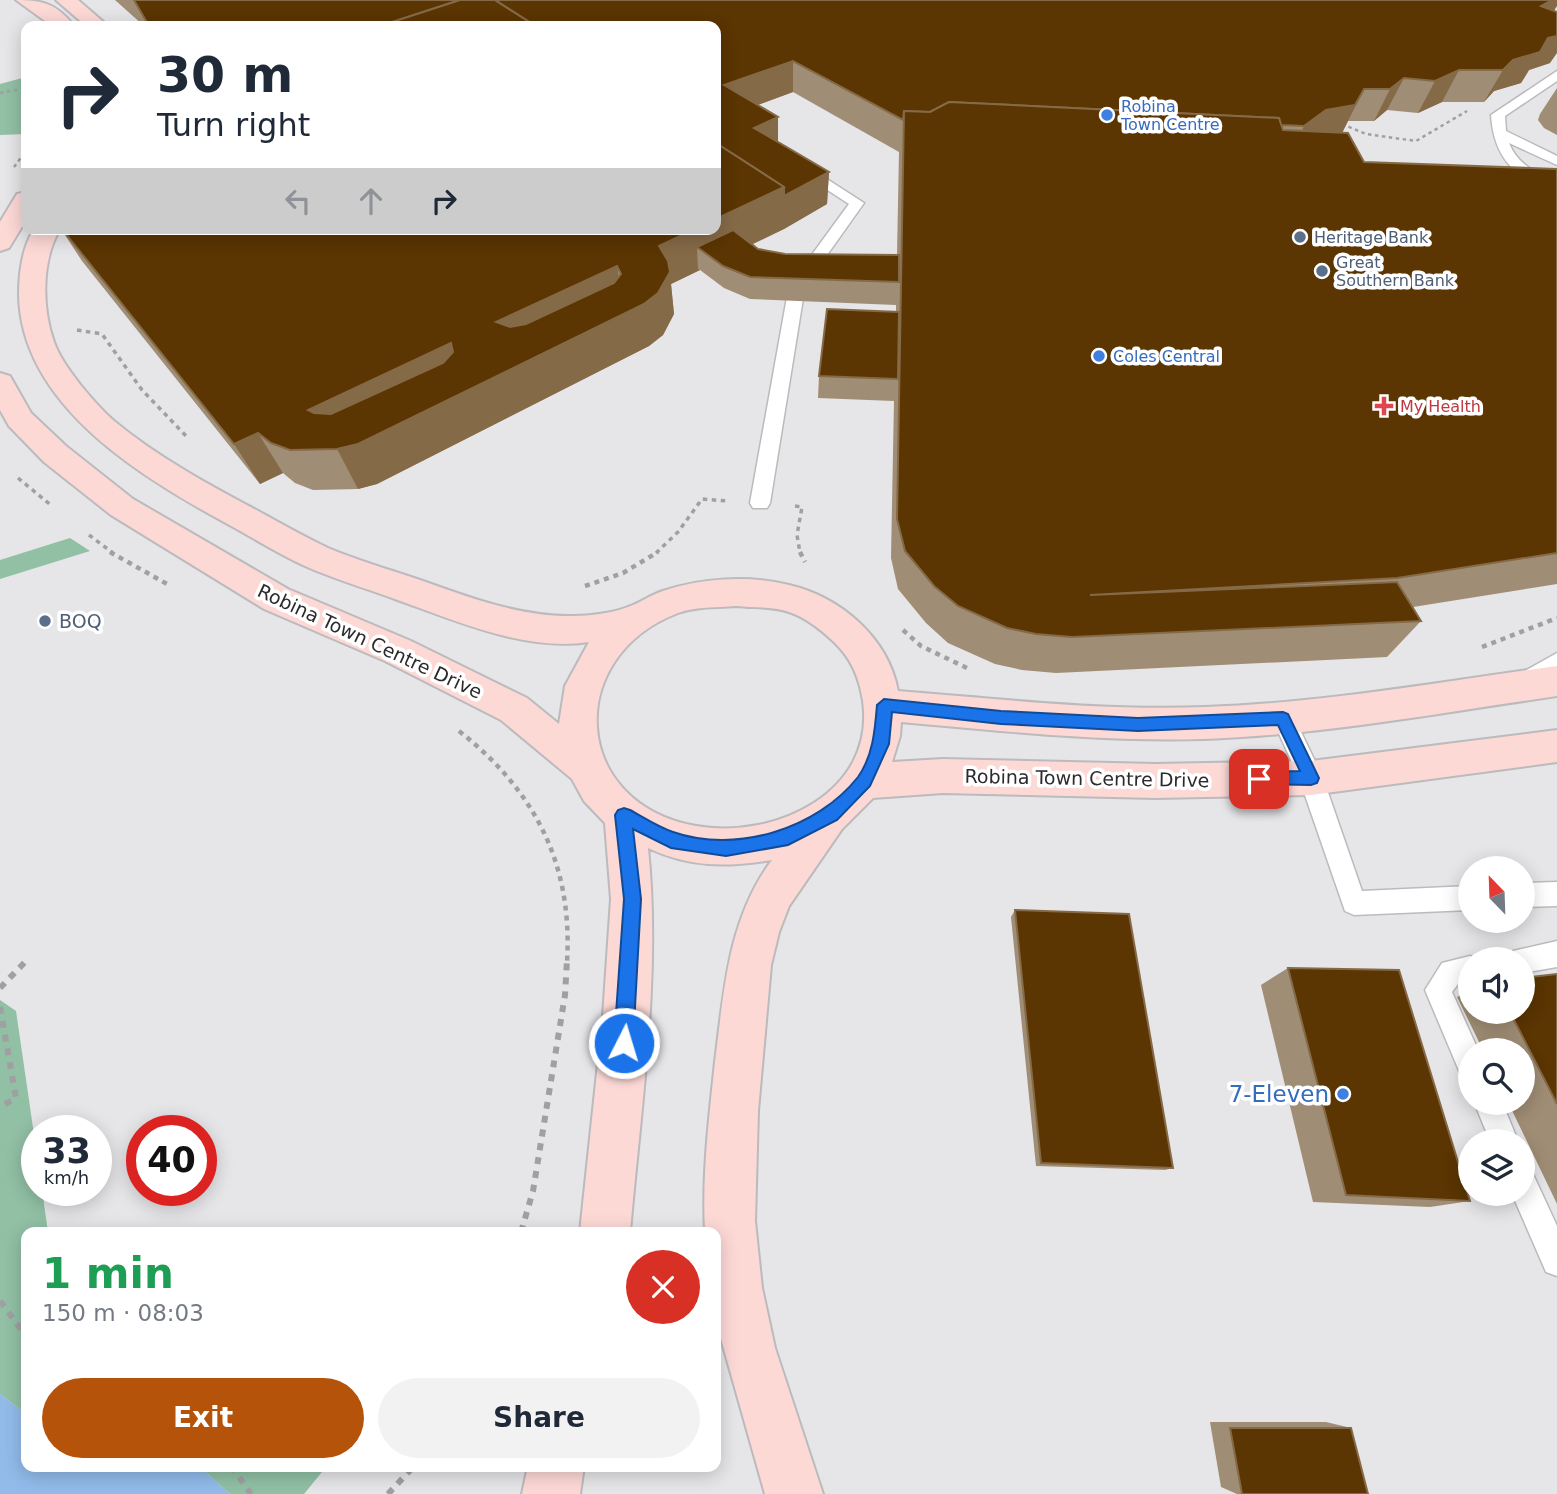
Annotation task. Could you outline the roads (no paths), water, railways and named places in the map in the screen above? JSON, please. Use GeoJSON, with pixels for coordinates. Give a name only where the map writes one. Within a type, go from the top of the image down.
{"type":"FeatureCollection","features":[{"type":"Feature","properties":{"kind":"street"},"geometry":{"type":"LineString","coordinates":[[26,0],[44,9],[58,21]]}},
{"type":"Feature","properties":{"kind":"street"},"geometry":{"type":"LineString","coordinates":[[66,0],[93,21]]}},
{"type":"Feature","properties":{"kind":"street"},"geometry":{"type":"LineString","coordinates":[[0,243],[21,207]]}},
{"type":"Feature","properties":{"kind":"street"},"geometry":{"type":"LineString","coordinates":[[43,235],[32,277],[33,313],[40,344],[56,373],[102,428],[174,481],[317,557],[437,600],[516,624],[573,630],[632,621]]}},
{"type":"Feature","properties":{"kind":"street","name":"Robina Town Centre Drive"},"geometry":{"type":"LineString","coordinates":[[0,383],[20,419],[55,454],[122,507],[276,599],[398,651],[514,709],[584,766]]}},
{"type":"Feature","properties":{"kind":"street"},"geometry":{"type":"LineString","coordinates":[[20,419],[74,397]]}},
{"type":"Feature","properties":{"kind":"street"},"geometry":{"type":"LineString","coordinates":[[794,1494],[761,1396],[743,1328],[732,1259],[728,1196],[749,965],[757,932],[772,894],[831,815],[864,781],[881,744],[884,705],[875,669],[855,638],[825,614],[789,598],[736,593],[684,597],[657,607],[632,621],[602,650],[582,686],[576,726],[584,766],[600,793],[624,815],[671,840],[726,848],[782,839],[831,815]]}},
{"type":"Feature","properties":{"kind":"street"},"geometry":{"type":"LineString","coordinates":[[884,705],[1001,717],[1138,724],[1283,718],[1557,681]]}},
{"type":"Feature","properties":{"kind":"street","name":"Robina Town Centre Drive"},"geometry":{"type":"LineString","coordinates":[[864,781],[943,776],[1155,782],[1311,778],[1557,746]]}},
{"type":"Feature","properties":{"kind":"street"},"geometry":{"type":"LineString","coordinates":[[605,1227],[626,1016],[632,899],[624,815]]}},
{"type":"Feature","properties":{"kind":"street"},"geometry":{"type":"LineString","coordinates":[[551,1494],[555,1472]]}},
{"type":"Feature","properties":{"kind":"lane"},"geometry":{"type":"LineString","coordinates":[[1557,75],[1497,115],[1500,146],[1509,161],[1530,176],[1557,187]]}},
{"type":"Feature","properties":{"kind":"lane"},"geometry":{"type":"LineString","coordinates":[[1500,133],[1557,161]]}},
{"type":"Feature","properties":{"kind":"lane"},"geometry":{"type":"LineString","coordinates":[[760,503],[797,286],[857,203],[796,163]]}},
{"type":"Feature","properties":{"kind":"lane"},"geometry":{"type":"LineString","coordinates":[[1516,686],[1557,662]]}},
{"type":"Feature","properties":{"kind":"lane"},"geometry":{"type":"LineString","coordinates":[[1283,718],[1311,778],[1354,903],[1458,899]]}},
{"type":"Feature","properties":{"kind":"lane"},"geometry":{"type":"LineString","coordinates":[[1535,895],[1557,894]]}},
{"type":"Feature","properties":{"kind":"lane"},"geometry":{"type":"LineString","coordinates":[[1535,958],[1557,954]]}},
{"type":"Feature","properties":{"kind":"lane"},"geometry":{"type":"LineString","coordinates":[[1458,971],[1451,972],[1438,989],[1459,1038]]}},
{"type":"Feature","properties":{"kind":"lane"},"geometry":{"type":"LineString","coordinates":[[1533,1206],[1557,1261]]}},
{"type":"Feature","properties":{"kind":"water"},"geometry":{"type":"Polygon","coordinates":[[[0,1394],[21,1410],[21,1472],[206,1472],[230,1494],[0,1494],[0,1394]]]}},
{"type":"Feature","properties":{"kind":"place","name":"Robina Town Centre"},"geometry":{"type":"Point","coordinates":[1107,115]}},
{"type":"Feature","properties":{"kind":"place","name":"Heritage Bank"},"geometry":{"type":"Point","coordinates":[1300,237]}},
{"type":"Feature","properties":{"kind":"place","name":"Great Southern Bank"},"geometry":{"type":"Point","coordinates":[1322,271]}},
{"type":"Feature","properties":{"kind":"place","name":"Coles Central"},"geometry":{"type":"Point","coordinates":[1099,356]}},
{"type":"Feature","properties":{"kind":"place","name":"My Health"},"geometry":{"type":"Point","coordinates":[1384,406]}},
{"type":"Feature","properties":{"kind":"place","name":"BOQ"},"geometry":{"type":"Point","coordinates":[45,621]}},
{"type":"Feature","properties":{"kind":"place","name":"7-Eleven"},"geometry":{"type":"Point","coordinates":[1343,1094]}}]}
